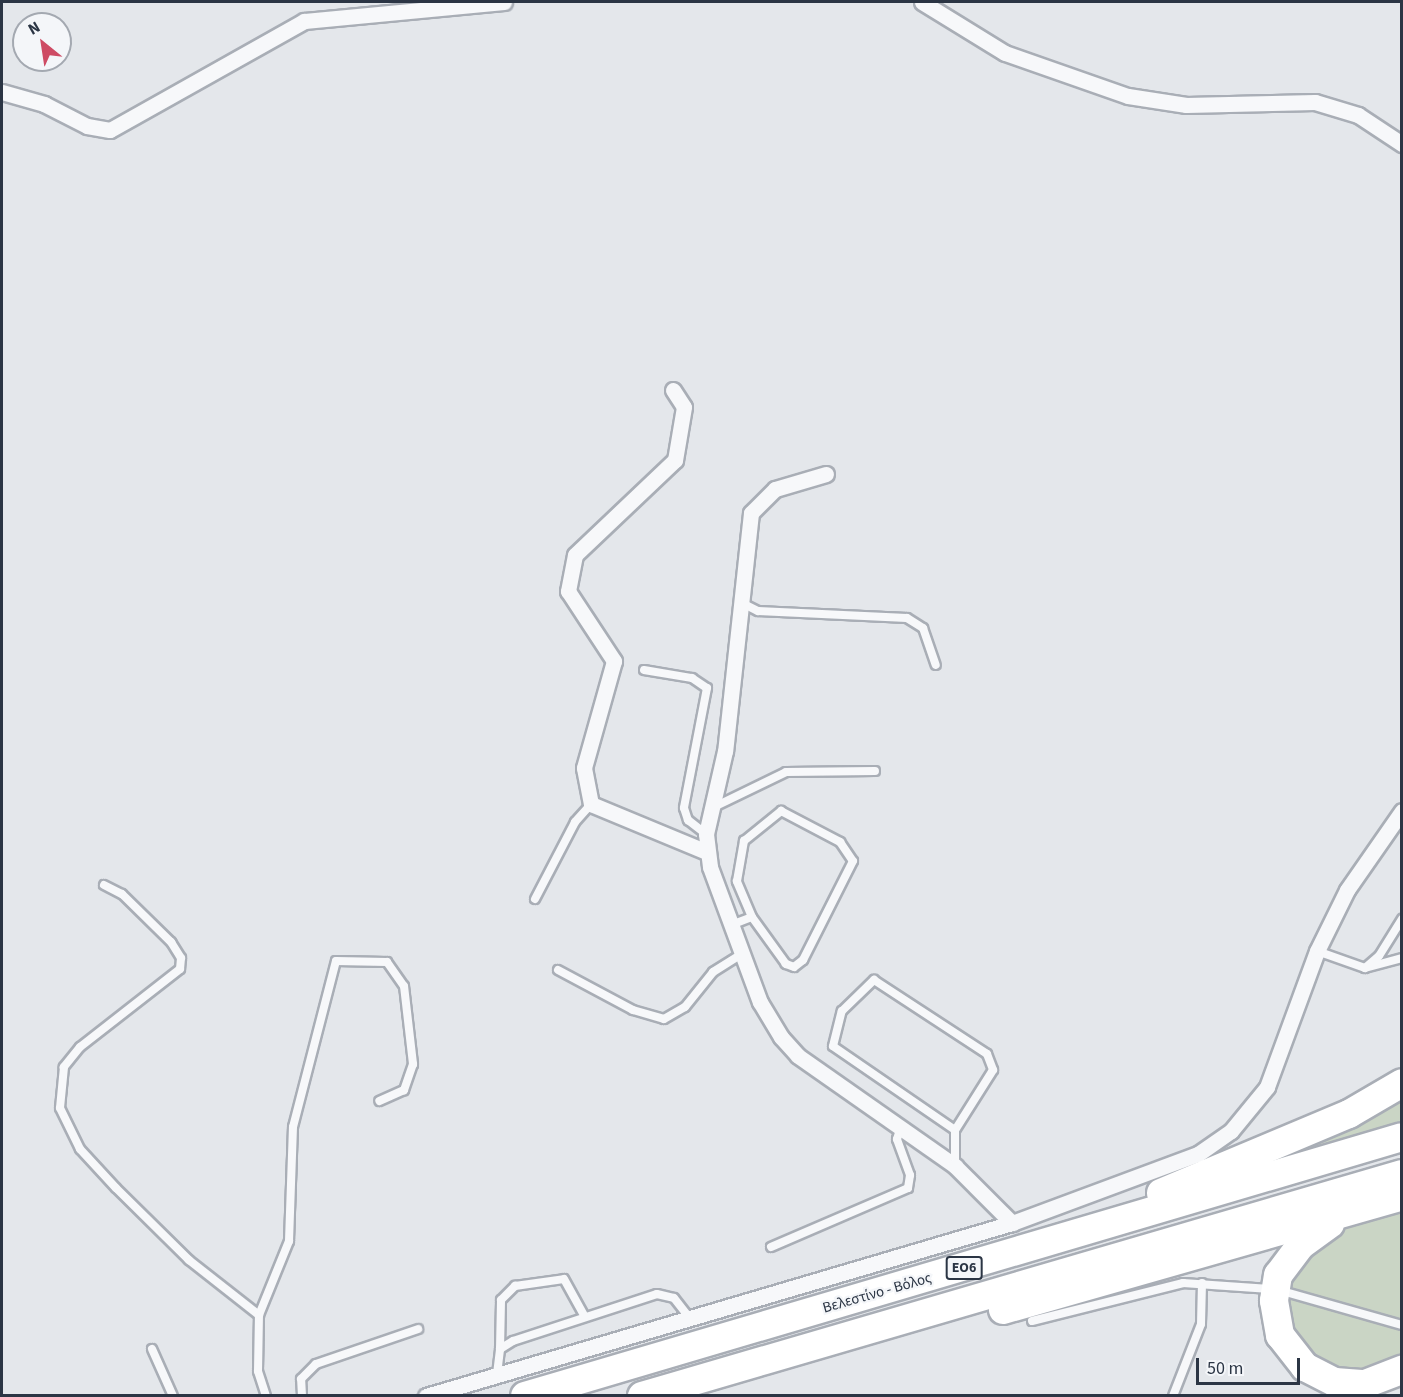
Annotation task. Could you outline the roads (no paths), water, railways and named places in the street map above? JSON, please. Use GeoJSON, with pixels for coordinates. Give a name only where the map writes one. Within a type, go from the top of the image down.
{"type":"FeatureCollection","features":[{"type":"Feature","properties":{"kind":"highway"},"geometry":{"type":"LineString","coordinates":[[1016,1253],[1349,1114],[1401,1083]]}},
{"type":"Feature","properties":{"kind":"highway","name":"Βελεστίνο - Βόλος"},"geometry":{"type":"LineString","coordinates":[[525,1395],[1016,1253],[1401,1137]]}},
{"type":"Feature","properties":{"kind":"highway","name":"ΕΟ6"},"geometry":{"type":"LineString","coordinates":[[642,1395],[1401,1174]]}},
{"type":"Feature","properties":{"kind":"highway"},"geometry":{"type":"LineString","coordinates":[[693,1395],[1401,1196]]}},
{"type":"Feature","properties":{"kind":"highway"},"geometry":{"type":"LineString","coordinates":[[1364,1207],[1299,1246],[1274,1291],[1280,1335],[1313,1372],[1357,1384],[1401,1370]]}},
{"type":"Feature","properties":{"kind":"street"},"geometry":{"type":"LineString","coordinates":[[2,92],[110,130],[304,21],[504,2]]}},
{"type":"Feature","properties":{"kind":"street"},"geometry":{"type":"LineString","coordinates":[[922,2],[1005,53],[1128,96],[1186,105],[1316,102],[1358,115],[1401,144]]}},
{"type":"Feature","properties":{"kind":"street"},"geometry":{"type":"LineString","coordinates":[[673,390],[684,407],[675,460],[589,539],[569,572],[572,603],[614,661],[584,768],[591,804],[707,852]]}},
{"type":"Feature","properties":{"kind":"street"},"geometry":{"type":"LineString","coordinates":[[826,474],[775,489],[754,506],[714,807],[706,834],[707,852],[742,954],[781,1038],[955,1166],[1012,1223]]}},
{"type":"Feature","properties":{"kind":"street"},"geometry":{"type":"LineString","coordinates":[[426,1395],[1012,1223],[1164,1168],[1231,1131],[1276,1070],[1317,951],[1347,890],[1396,831],[1401,811]]}},
{"type":"Feature","properties":{"kind":"lane"},"geometry":{"type":"LineString","coordinates":[[742,603],[758,611],[907,618],[923,628],[936,665]]}},
{"type":"Feature","properties":{"kind":"lane"},"geometry":{"type":"LineString","coordinates":[[644,670],[692,678],[707,688],[684,808],[688,820],[706,834]]}},
{"type":"Feature","properties":{"kind":"lane"},"geometry":{"type":"LineString","coordinates":[[714,807],[786,772],[875,771]]}},
{"type":"Feature","properties":{"kind":"lane"},"geometry":{"type":"LineString","coordinates":[[536,899],[575,822],[591,804]]}},
{"type":"Feature","properties":{"kind":"lane"},"geometry":{"type":"LineString","coordinates":[[781,811],[849,851],[853,861],[798,965],[786,964],[752,917],[737,881],[737,858],[744,841],[773,814],[781,811]]}},
{"type":"Feature","properties":{"kind":"lane"},"geometry":{"type":"LineString","coordinates":[[104,885],[122,894],[171,942],[181,958],[180,969],[80,1047],[64,1067],[60,1108],[80,1149],[116,1188],[189,1260],[260,1315]]}},
{"type":"Feature","properties":{"kind":"lane"},"geometry":{"type":"LineString","coordinates":[[731,925],[752,917]]}},
{"type":"Feature","properties":{"kind":"lane"},"geometry":{"type":"LineString","coordinates":[[1365,968],[1379,956],[1401,919]]}},
{"type":"Feature","properties":{"kind":"lane"},"geometry":{"type":"LineString","coordinates":[[1317,951],[1365,968],[1401,958]]}},
{"type":"Feature","properties":{"kind":"lane"},"geometry":{"type":"LineString","coordinates":[[558,970],[633,1010],[664,1019],[685,1007],[713,972],[742,954]]}},
{"type":"Feature","properties":{"kind":"lane"},"geometry":{"type":"LineString","coordinates":[[266,1395],[257,1360],[260,1315],[289,1241],[293,1127],[336,961],[387,962],[404,986],[413,1064],[404,1090],[379,1101]]}},
{"type":"Feature","properties":{"kind":"lane"},"geometry":{"type":"LineString","coordinates":[[955,1130],[833,1046],[842,1011],[864,986],[874,980],[987,1054],[993,1070],[955,1130],[955,1166]]}},
{"type":"Feature","properties":{"kind":"lane"},"geometry":{"type":"LineString","coordinates":[[771,1247],[908,1188],[910,1175],[897,1138],[901,1127]]}},
{"type":"Feature","properties":{"kind":"lane"},"geometry":{"type":"LineString","coordinates":[[497,1374],[501,1300],[516,1286],[564,1280],[585,1317]]}},
{"type":"Feature","properties":{"kind":"lane"},"geometry":{"type":"LineString","coordinates":[[1173,1395],[1201,1323],[1202,1283]]}},
{"type":"Feature","properties":{"kind":"lane"},"geometry":{"type":"LineString","coordinates":[[1032,1321],[1162,1287],[1202,1283],[1274,1291],[1401,1325]]}},
{"type":"Feature","properties":{"kind":"lane"},"geometry":{"type":"LineString","coordinates":[[500,1349],[585,1317],[657,1294],[674,1298],[689,1317]]}},
{"type":"Feature","properties":{"kind":"lane"},"geometry":{"type":"LineString","coordinates":[[302,1395],[301,1379],[316,1364],[418,1329]]}},
{"type":"Feature","properties":{"kind":"lane"},"geometry":{"type":"LineString","coordinates":[[152,1349],[173,1395]]}}]}
